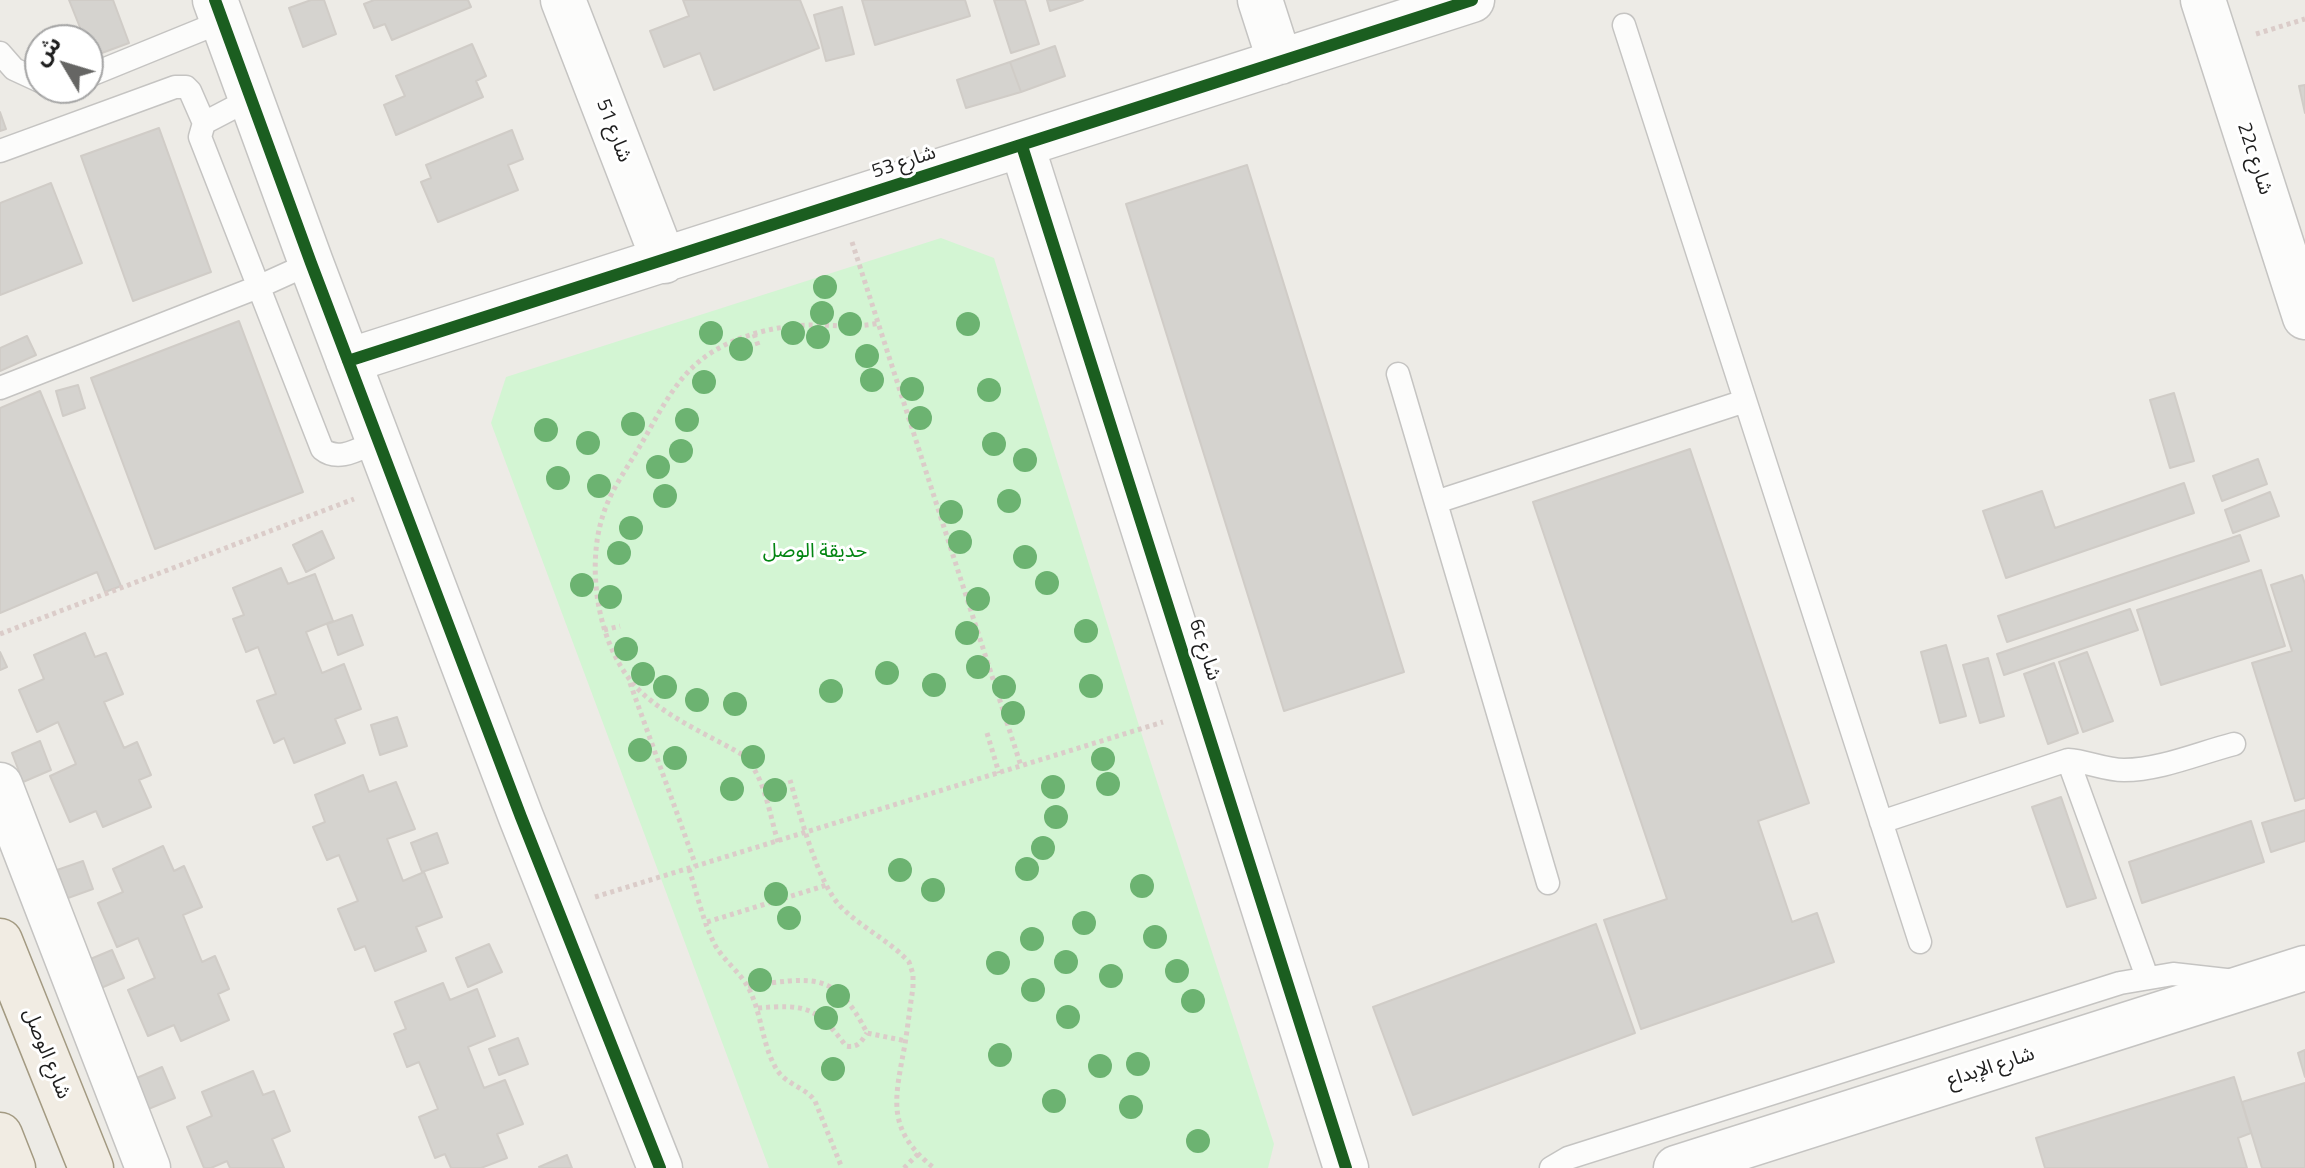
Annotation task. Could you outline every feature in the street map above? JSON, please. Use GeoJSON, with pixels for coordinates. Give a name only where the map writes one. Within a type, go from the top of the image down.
{"type":"FeatureCollection","features":[{"type":"Feature","properties":{"kind":"main road","name":"شارع الوصل"},"geometry":{"type":"LineString","coordinates":[[0,941],[91,1168]]}},
{"type":"Feature","properties":{"kind":"main road"},"geometry":{"type":"LineString","coordinates":[[0,1135],[13,1168]]}},
{"type":"Feature","properties":{"kind":"street","name":"شارع 51"},"geometry":{"type":"LineString","coordinates":[[563,0],[664,261]]}},
{"type":"Feature","properties":{"kind":"street"},"geometry":{"type":"LineString","coordinates":[[1260,0],[1280,62]]}},
{"type":"Feature","properties":{"kind":"street","name":"شارع 53"},"geometry":{"type":"LineString","coordinates":[[348,361],[1472,0]]}},
{"type":"Feature","properties":{"kind":"street","name":"22c شارع"},"geometry":{"type":"LineString","coordinates":[[2203,0],[2305,317]]}},
{"type":"Feature","properties":{"kind":"street"},"geometry":{"type":"LineString","coordinates":[[219,11],[394,484],[556,908],[660,1168]]}},
{"type":"Feature","properties":{"kind":"street","name":"6c شارع"},"geometry":{"type":"LineString","coordinates":[[1022,146],[1346,1168]]}},
{"type":"Feature","properties":{"kind":"street"},"geometry":{"type":"LineString","coordinates":[[0,785],[148,1168]]}},
{"type":"Feature","properties":{"kind":"street","name":"شارع الإبداع"},"geometry":{"type":"LineString","coordinates":[[1676,1168],[1740,1158],[2305,968]]}},
{"type":"Feature","properties":{"kind":"lane"},"geometry":{"type":"LineString","coordinates":[[104,68],[219,11]]}},
{"type":"Feature","properties":{"kind":"lane"},"geometry":{"type":"LineString","coordinates":[[1624,25],[1920,942]]}},
{"type":"Feature","properties":{"kind":"lane"},"geometry":{"type":"LineString","coordinates":[[0,54],[14,69],[24,74]]}},
{"type":"Feature","properties":{"kind":"lane"},"geometry":{"type":"LineString","coordinates":[[0,151],[175,87],[186,87],[204,123],[200,137],[322,449],[328,455],[338,456],[378,441]]}},
{"type":"Feature","properties":{"kind":"lane"},"geometry":{"type":"LineString","coordinates":[[204,123],[252,98]]}},
{"type":"Feature","properties":{"kind":"lane"},"geometry":{"type":"LineString","coordinates":[[0,388],[258,287],[311,263]]}},
{"type":"Feature","properties":{"kind":"lane"},"geometry":{"type":"LineString","coordinates":[[1398,374],[1548,883]]}},
{"type":"Feature","properties":{"kind":"lane"},"geometry":{"type":"LineString","coordinates":[[1436,502],[1745,401]]}},
{"type":"Feature","properties":{"kind":"lane"},"geometry":{"type":"LineString","coordinates":[[1881,822],[2068,760],[2086,761],[2120,770],[2139,769],[2234,744]]}},
{"type":"Feature","properties":{"kind":"lane"},"geometry":{"type":"LineString","coordinates":[[2068,760],[2147,977]]}},
{"type":"Feature","properties":{"kind":"lane"},"geometry":{"type":"LineString","coordinates":[[1551,1168],[1568,1158],[2120,983],[2147,977],[2200,975],[2252,985]]}},
{"type":"Feature","properties":{"kind":"path"},"geometry":{"type":"LineString","coordinates":[[841,204],[1021,766]]}},
{"type":"Feature","properties":{"kind":"path"},"geometry":{"type":"LineString","coordinates":[[778,842],[758,773],[751,762],[649,699],[628,679],[613,656],[604,630],[595,563],[603,512],[676,385],[693,366],[716,350],[754,334],[792,326],[859,328],[879,323]]}},
{"type":"Feature","properties":{"kind":"path"},"geometry":{"type":"LineString","coordinates":[[754,334],[759,348]]}},
{"type":"Feature","properties":{"kind":"path"},"geometry":{"type":"LineString","coordinates":[[0,634],[394,484]]}},
{"type":"Feature","properties":{"kind":"path"},"geometry":{"type":"LineString","coordinates":[[604,630],[620,626]]}},
{"type":"Feature","properties":{"kind":"path"},"geometry":{"type":"LineString","coordinates":[[628,679],[693,868],[707,922],[723,958],[748,986],[779,1073],[789,1083],[808,1092],[815,1101],[842,1168]]}},
{"type":"Feature","properties":{"kind":"path"},"geometry":{"type":"LineString","coordinates":[[556,908],[1202,710]]}},
{"type":"Feature","properties":{"kind":"path"},"geometry":{"type":"LineString","coordinates":[[987,733],[999,773]]}},
{"type":"Feature","properties":{"kind":"path"},"geometry":{"type":"LineString","coordinates":[[790,780],[806,833],[827,885],[843,909],[909,962],[913,988],[895,1092],[896,1115],[903,1136],[934,1168]]}},
{"type":"Feature","properties":{"kind":"path"},"geometry":{"type":"LineString","coordinates":[[707,922],[827,885]]}},
{"type":"Feature","properties":{"kind":"path"},"geometry":{"type":"LineString","coordinates":[[748,986],[811,979],[829,985],[850,1003],[867,1033],[906,1041]]}},
{"type":"Feature","properties":{"kind":"path"},"geometry":{"type":"LineString","coordinates":[[758,1008],[782,1006],[811,1010],[835,1028],[846,1046],[859,1044],[867,1033]]}},
{"type":"Feature","properties":{"kind":"path"},"geometry":{"type":"LineString","coordinates":[[904,1168],[918,1154]]}},
{"type":"Feature","properties":{"kind":"green space","name":"حديقة الوصل"},"geometry":{"type":"Polygon","coordinates":[[[941,238],[994,258],[1140,729],[1274,1144],[1268,1168],[769,1168],[491,423],[506,377],[941,238]]]}},
{"type":"Feature","properties":{"kind":"building"},"geometry":{"type":"Polygon","coordinates":[[[69,0],[113,0],[129,43],[104,52],[104,24],[79,24],[69,0]]]}},
{"type":"Feature","properties":{"kind":"building"},"geometry":{"type":"Polygon","coordinates":[[[311,0],[324,0],[336,34],[303,47],[289,8],[311,0]]]}},
{"type":"Feature","properties":{"kind":"building"},"geometry":{"type":"Polygon","coordinates":[[[374,0],[468,0],[471,7],[392,40],[385,24],[374,28],[364,4],[374,0]]]}},
{"type":"Feature","properties":{"kind":"building"},"geometry":{"type":"Polygon","coordinates":[[[683,0],[800,0],[819,48],[714,90],[700,53],[664,67],[650,31],[689,16],[683,0]]]}},
{"type":"Feature","properties":{"kind":"building"},"geometry":{"type":"Polygon","coordinates":[[[862,0],[965,0],[970,16],[875,45],[862,0]]]}},
{"type":"Feature","properties":{"kind":"building"},"geometry":{"type":"Polygon","coordinates":[[[994,0],[1025,0],[1039,44],[1011,53],[994,0]]]}},
{"type":"Feature","properties":{"kind":"building"},"geometry":{"type":"Polygon","coordinates":[[[1047,0],[1083,0],[1050,11],[1047,0]]]}},
{"type":"Feature","properties":{"kind":"building"},"geometry":{"type":"Polygon","coordinates":[[[842,7],[854,54],[826,61],[814,15],[842,7]]]}},
{"type":"Feature","properties":{"kind":"building"},"geometry":{"type":"Polygon","coordinates":[[[472,44],[486,76],[476,81],[483,97],[396,135],[384,105],[405,96],[396,76],[472,44]]]}},
{"type":"Feature","properties":{"kind":"building"},"geometry":{"type":"Polygon","coordinates":[[[1055,46],[1065,76],[1021,92],[1010,62],[1055,46]]]}},
{"type":"Feature","properties":{"kind":"building"},"geometry":{"type":"Polygon","coordinates":[[[1010,62],[1021,92],[966,108],[957,80],[1010,62]]]}},
{"type":"Feature","properties":{"kind":"building"},"geometry":{"type":"Polygon","coordinates":[[[2305,85],[2305,113],[2299,86],[2305,85]]]}},
{"type":"Feature","properties":{"kind":"building"},"geometry":{"type":"Polygon","coordinates":[[[0,112],[6,129],[0,131],[0,112]]]}},
{"type":"Feature","properties":{"kind":"building"},"geometry":{"type":"Polygon","coordinates":[[[159,128],[211,272],[133,301],[81,156],[159,128]]]}},
{"type":"Feature","properties":{"kind":"building"},"geometry":{"type":"Polygon","coordinates":[[[512,130],[523,159],[508,165],[518,190],[438,222],[421,182],[431,178],[426,165],[512,130]]]}},
{"type":"Feature","properties":{"kind":"building"},"geometry":{"type":"Polygon","coordinates":[[[1247,165],[1404,672],[1284,711],[1126,204],[1247,165]]]}},
{"type":"Feature","properties":{"kind":"building"},"geometry":{"type":"Polygon","coordinates":[[[51,183],[82,263],[0,295],[0,203],[51,183]]]}},
{"type":"Feature","properties":{"kind":"building"},"geometry":{"type":"Polygon","coordinates":[[[239,321],[303,492],[155,549],[91,378],[239,321]]]}},
{"type":"Feature","properties":{"kind":"building"},"geometry":{"type":"Polygon","coordinates":[[[27,336],[36,355],[0,371],[0,348],[27,336]]]}},
{"type":"Feature","properties":{"kind":"building"},"geometry":{"type":"Polygon","coordinates":[[[78,385],[85,408],[63,416],[56,391],[78,385]]]}},
{"type":"Feature","properties":{"kind":"building"},"geometry":{"type":"Polygon","coordinates":[[[40,391],[121,586],[105,592],[97,572],[0,613],[0,408],[40,391]]]}},
{"type":"Feature","properties":{"kind":"building"},"geometry":{"type":"Polygon","coordinates":[[[2174,393],[2194,461],[2170,468],[2150,400],[2174,393]]]}},
{"type":"Feature","properties":{"kind":"building"},"geometry":{"type":"Polygon","coordinates":[[[1690,449],[1809,803],[1758,821],[1792,922],[1817,913],[1834,962],[1641,1029],[1604,920],[1667,899],[1533,502],[1690,449]]]}},
{"type":"Feature","properties":{"kind":"building"},"geometry":{"type":"Polygon","coordinates":[[[2258,459],[2267,484],[2222,501],[2213,476],[2258,459]]]}},
{"type":"Feature","properties":{"kind":"building"},"geometry":{"type":"Polygon","coordinates":[[[2184,483],[2194,513],[2006,578],[1983,511],[2042,491],[2055,528],[2184,483]]]}},
{"type":"Feature","properties":{"kind":"building"},"geometry":{"type":"Polygon","coordinates":[[[2270,492],[2279,516],[2233,533],[2225,510],[2270,492]]]}},
{"type":"Feature","properties":{"kind":"building"},"geometry":{"type":"Polygon","coordinates":[[[322,531],[334,558],[306,572],[293,545],[322,531]]]}},
{"type":"Feature","properties":{"kind":"building"},"geometry":{"type":"Polygon","coordinates":[[[2240,535],[2249,561],[2007,642],[1998,616],[2240,535]]]}},
{"type":"Feature","properties":{"kind":"building"},"geometry":{"type":"Polygon","coordinates":[[[281,568],[288,584],[315,574],[333,621],[306,632],[322,673],[344,664],[361,709],[335,719],[345,743],[294,763],[284,738],[274,743],[257,701],[276,694],[258,647],[246,652],[233,619],[244,615],[233,588],[281,568]]]}},
{"type":"Feature","properties":{"kind":"building"},"geometry":{"type":"Polygon","coordinates":[[[2261,570],[2285,646],[2161,685],[2137,610],[2261,570]]]}},
{"type":"Feature","properties":{"kind":"building"},"geometry":{"type":"Polygon","coordinates":[[[2302,575],[2305,584],[2305,798],[2295,801],[2252,663],[2292,651],[2271,585],[2302,575]]]}},
{"type":"Feature","properties":{"kind":"building"},"geometry":{"type":"Polygon","coordinates":[[[2130,609],[2138,630],[2004,675],[1997,654],[2130,609]]]}},
{"type":"Feature","properties":{"kind":"building"},"geometry":{"type":"Polygon","coordinates":[[[352,615],[363,645],[338,655],[327,624],[352,615]]]}},
{"type":"Feature","properties":{"kind":"building"},"geometry":{"type":"Polygon","coordinates":[[[85,633],[95,657],[106,653],[123,694],[104,702],[124,748],[137,742],[151,775],[139,780],[151,807],[103,827],[96,811],[70,822],[50,776],[76,764],[58,722],[37,732],[19,690],[44,679],[34,655],[85,633]]]}},
{"type":"Feature","properties":{"kind":"building"},"geometry":{"type":"Polygon","coordinates":[[[1946,645],[1966,716],[1940,723],[1921,652],[1946,645]]]}},
{"type":"Feature","properties":{"kind":"building"},"geometry":{"type":"Polygon","coordinates":[[[0,652],[7,667],[0,670],[0,652]]]}},
{"type":"Feature","properties":{"kind":"building"},"geometry":{"type":"Polygon","coordinates":[[[2087,652],[2113,721],[2083,732],[2059,662],[2087,652]]]}},
{"type":"Feature","properties":{"kind":"building"},"geometry":{"type":"Polygon","coordinates":[[[1988,658],[2004,716],[1980,723],[1963,665],[1988,658]]]}},
{"type":"Feature","properties":{"kind":"building"},"geometry":{"type":"Polygon","coordinates":[[[2054,663],[2078,733],[2048,744],[2024,674],[2054,663]]]}},
{"type":"Feature","properties":{"kind":"building"},"geometry":{"type":"Polygon","coordinates":[[[397,717],[407,746],[380,755],[371,725],[397,717]]]}},
{"type":"Feature","properties":{"kind":"building"},"geometry":{"type":"Polygon","coordinates":[[[40,741],[51,770],[23,782],[12,753],[40,741]]]}},
{"type":"Feature","properties":{"kind":"building"},"geometry":{"type":"Polygon","coordinates":[[[363,775],[369,792],[396,782],[415,829],[387,839],[403,881],[424,872],[442,917],[416,927],[426,951],[375,971],[365,946],[355,950],[338,909],[358,901],[339,855],[327,860],[313,827],[325,822],[315,795],[363,775]]]}},
{"type":"Feature","properties":{"kind":"building"},"geometry":{"type":"Polygon","coordinates":[[[2061,797],[2096,898],[2067,907],[2032,807],[2061,797]]]}},
{"type":"Feature","properties":{"kind":"building"},"geometry":{"type":"Polygon","coordinates":[[[2305,810],[2305,841],[2271,852],[2262,823],[2305,810]]]}},
{"type":"Feature","properties":{"kind":"building"},"geometry":{"type":"Polygon","coordinates":[[[2251,821],[2264,862],[2142,903],[2129,862],[2251,821]]]}},
{"type":"Feature","properties":{"kind":"building"},"geometry":{"type":"Polygon","coordinates":[[[437,833],[448,863],[422,872],[411,843],[437,833]]]}},
{"type":"Feature","properties":{"kind":"building"},"geometry":{"type":"Polygon","coordinates":[[[163,846],[174,871],[184,866],[202,907],[183,915],[202,962],[215,956],[229,989],[218,994],[229,1020],[181,1041],[174,1025],[148,1036],[128,990],[155,978],[138,938],[117,947],[98,903],[123,892],[113,869],[163,846]]]}},
{"type":"Feature","properties":{"kind":"building"},"geometry":{"type":"Polygon","coordinates":[[[83,861],[93,889],[68,898],[57,870],[83,861]]]}},
{"type":"Feature","properties":{"kind":"building"},"geometry":{"type":"Polygon","coordinates":[[[1596,924],[1635,1033],[1413,1115],[1373,1007],[1596,924]]]}},
{"type":"Feature","properties":{"kind":"building"},"geometry":{"type":"Polygon","coordinates":[[[489,944],[502,972],[468,987],[456,958],[489,944]]]}},
{"type":"Feature","properties":{"kind":"building"},"geometry":{"type":"Polygon","coordinates":[[[112,950],[124,978],[101,988],[88,960],[112,950]]]}},
{"type":"Feature","properties":{"kind":"building"},"geometry":{"type":"Polygon","coordinates":[[[443,983],[450,1000],[477,989],[495,1036],[468,1047],[484,1088],[505,1080],[523,1124],[497,1134],[507,1158],[481,1168],[451,1168],[445,1154],[435,1158],[419,1117],[438,1109],[419,1062],[407,1067],[394,1034],[406,1029],[395,1002],[443,983]]]}},
{"type":"Feature","properties":{"kind":"building"},"geometry":{"type":"Polygon","coordinates":[[[518,1038],[528,1064],[499,1075],[489,1049],[518,1038]]]}},
{"type":"Feature","properties":{"kind":"building"},"geometry":{"type":"Polygon","coordinates":[[[2305,1050],[2305,1077],[2298,1053],[2305,1050]]]}},
{"type":"Feature","properties":{"kind":"building"},"geometry":{"type":"Polygon","coordinates":[[[162,1067],[175,1098],[146,1110],[132,1080],[162,1067]]]}},
{"type":"Feature","properties":{"kind":"building"},"geometry":{"type":"Polygon","coordinates":[[[253,1071],[263,1095],[274,1091],[290,1131],[272,1139],[284,1168],[230,1168],[227,1161],[204,1168],[187,1127],[212,1116],[202,1092],[253,1071]]]}},
{"type":"Feature","properties":{"kind":"building"},"geometry":{"type":"Polygon","coordinates":[[[2234,1077],[2251,1133],[2238,1138],[2247,1168],[2045,1168],[2036,1138],[2234,1077]]]}},
{"type":"Feature","properties":{"kind":"building"},"geometry":{"type":"Polygon","coordinates":[[[2305,1083],[2305,1168],[2262,1168],[2242,1102],[2305,1083]]]}},
{"type":"Feature","properties":{"kind":"building"},"geometry":{"type":"Polygon","coordinates":[[[567,1155],[572,1168],[539,1167],[567,1155]]]}},
{"type":"Feature","properties":{"kind":"cycle path"},"geometry":{"type":"LineString","coordinates":[[215,0],[521,817],[660,1168]]}},
{"type":"Feature","properties":{"kind":"cycle path"},"geometry":{"type":"LineString","coordinates":[[348,361],[1472,0]]}},
{"type":"Feature","properties":{"kind":"cycle path"},"geometry":{"type":"LineString","coordinates":[[1022,146],[1346,1168]]}}]}
